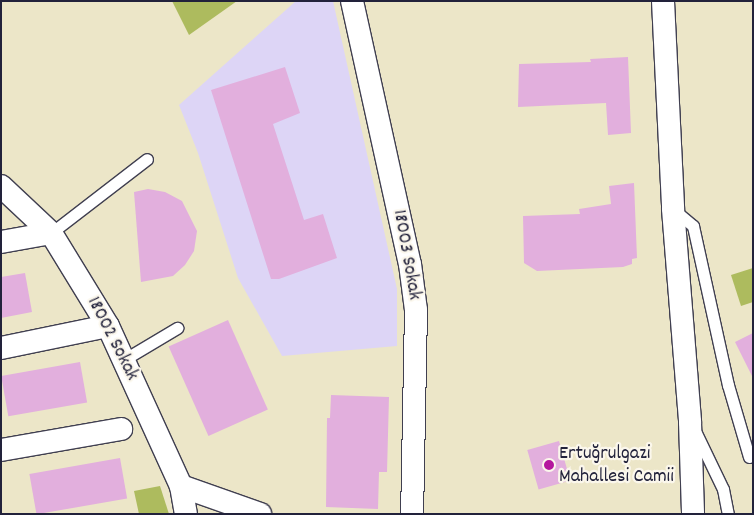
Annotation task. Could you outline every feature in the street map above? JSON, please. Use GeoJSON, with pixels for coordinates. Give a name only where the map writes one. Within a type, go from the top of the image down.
{"type":"FeatureCollection","features":[{"type":"Feature","properties":{"kind":"street","name":"18003 Sokak"},"geometry":{"type":"LineString","coordinates":[[352,1],[412,274],[416,310],[412,514]]}},
{"type":"Feature","properties":{"kind":"street"},"geometry":{"type":"LineString","coordinates":[[663,1],[672,209],[690,422],[694,514]]}},
{"type":"Feature","properties":{"kind":"street","name":"18002 Sokak"},"geometry":{"type":"LineString","coordinates":[[1,186],[51,233],[108,326],[181,486],[186,514]]}},
{"type":"Feature","properties":{"kind":"street"},"geometry":{"type":"LineString","coordinates":[[1,242],[51,233]]}},
{"type":"Feature","properties":{"kind":"street"},"geometry":{"type":"LineString","coordinates":[[1,348],[108,326]]}},
{"type":"Feature","properties":{"kind":"street"},"geometry":{"type":"LineString","coordinates":[[1,450],[121,429]]}},
{"type":"Feature","properties":{"kind":"street"},"geometry":{"type":"LineString","coordinates":[[181,486],[260,514]]}},
{"type":"Feature","properties":{"kind":"lane"},"geometry":{"type":"LineString","coordinates":[[51,233],[147,159]]}},
{"type":"Feature","properties":{"kind":"lane"},"geometry":{"type":"LineString","coordinates":[[672,209],[693,226],[728,386],[749,457]]}},
{"type":"Feature","properties":{"kind":"lane"},"geometry":{"type":"LineString","coordinates":[[124,359],[177,328]]}},
{"type":"Feature","properties":{"kind":"lane"},"geometry":{"type":"LineString","coordinates":[[690,422],[724,489],[728,514]]}},
{"type":"Feature","properties":{"kind":"shaded area"},"geometry":{"type":"Polygon","coordinates":[[[296,1],[333,1],[397,289],[397,346],[282,356],[238,278],[198,153],[179,105],[296,1]]]}},
{"type":"Feature","properties":{"kind":"green space"},"geometry":{"type":"Polygon","coordinates":[[[172,1],[237,1],[189,35],[172,1]]]}},
{"type":"Feature","properties":{"kind":"green space"},"geometry":{"type":"Polygon","coordinates":[[[753,268],[753,302],[741,306],[731,275],[753,268]]]}},
{"type":"Feature","properties":{"kind":"green space"},"geometry":{"type":"Polygon","coordinates":[[[160,486],[169,514],[139,514],[134,491],[160,486]]]}},
{"type":"Feature","properties":{"kind":"building"},"geometry":{"type":"Polygon","coordinates":[[[628,57],[631,133],[608,135],[606,103],[518,107],[519,64],[591,62],[590,59],[628,57]]]}},
{"type":"Feature","properties":{"kind":"building"},"geometry":{"type":"Polygon","coordinates":[[[285,67],[300,113],[273,124],[304,220],[323,214],[337,258],[279,279],[271,279],[211,90],[285,67]]]}},
{"type":"Feature","properties":{"kind":"building"},"geometry":{"type":"Polygon","coordinates":[[[634,183],[637,258],[632,259],[632,264],[623,267],[537,271],[524,263],[523,216],[580,214],[579,209],[611,204],[609,186],[634,183]]]}},
{"type":"Feature","properties":{"kind":"building"},"geometry":{"type":"Polygon","coordinates":[[[148,189],[165,192],[182,201],[197,231],[194,251],[185,265],[173,276],[141,282],[134,192],[148,189]]]}},
{"type":"Feature","properties":{"kind":"building"},"geometry":{"type":"Polygon","coordinates":[[[25,273],[32,312],[1,318],[1,277],[25,273]]]}},
{"type":"Feature","properties":{"kind":"building"},"geometry":{"type":"Polygon","coordinates":[[[228,320],[268,410],[208,436],[169,346],[228,320]]]}},
{"type":"Feature","properties":{"kind":"building"},"geometry":{"type":"Polygon","coordinates":[[[753,333],[753,378],[735,342],[753,333]]]}},
{"type":"Feature","properties":{"kind":"building"},"geometry":{"type":"Polygon","coordinates":[[[80,362],[87,402],[8,416],[1,376],[80,362]]]}},
{"type":"Feature","properties":{"kind":"building"},"geometry":{"type":"Polygon","coordinates":[[[331,395],[389,397],[387,472],[379,472],[378,509],[326,507],[327,418],[330,418],[331,395]]]}},
{"type":"Feature","properties":{"kind":"building","name":"Ertuğrulgazi Mahallesi Camii"},"geometry":{"type":"Polygon","coordinates":[[[559,441],[570,480],[539,490],[527,450],[559,441]]]}},
{"type":"Feature","properties":{"kind":"building"},"geometry":{"type":"Polygon","coordinates":[[[120,458],[127,498],[36,514],[29,474],[120,458]]]}},
{"type":"Feature","properties":{"kind":"place","name":"Ertuğrulgazi Mahallesi Camii"},"geometry":{"type":"Point","coordinates":[549,465]}}]}
